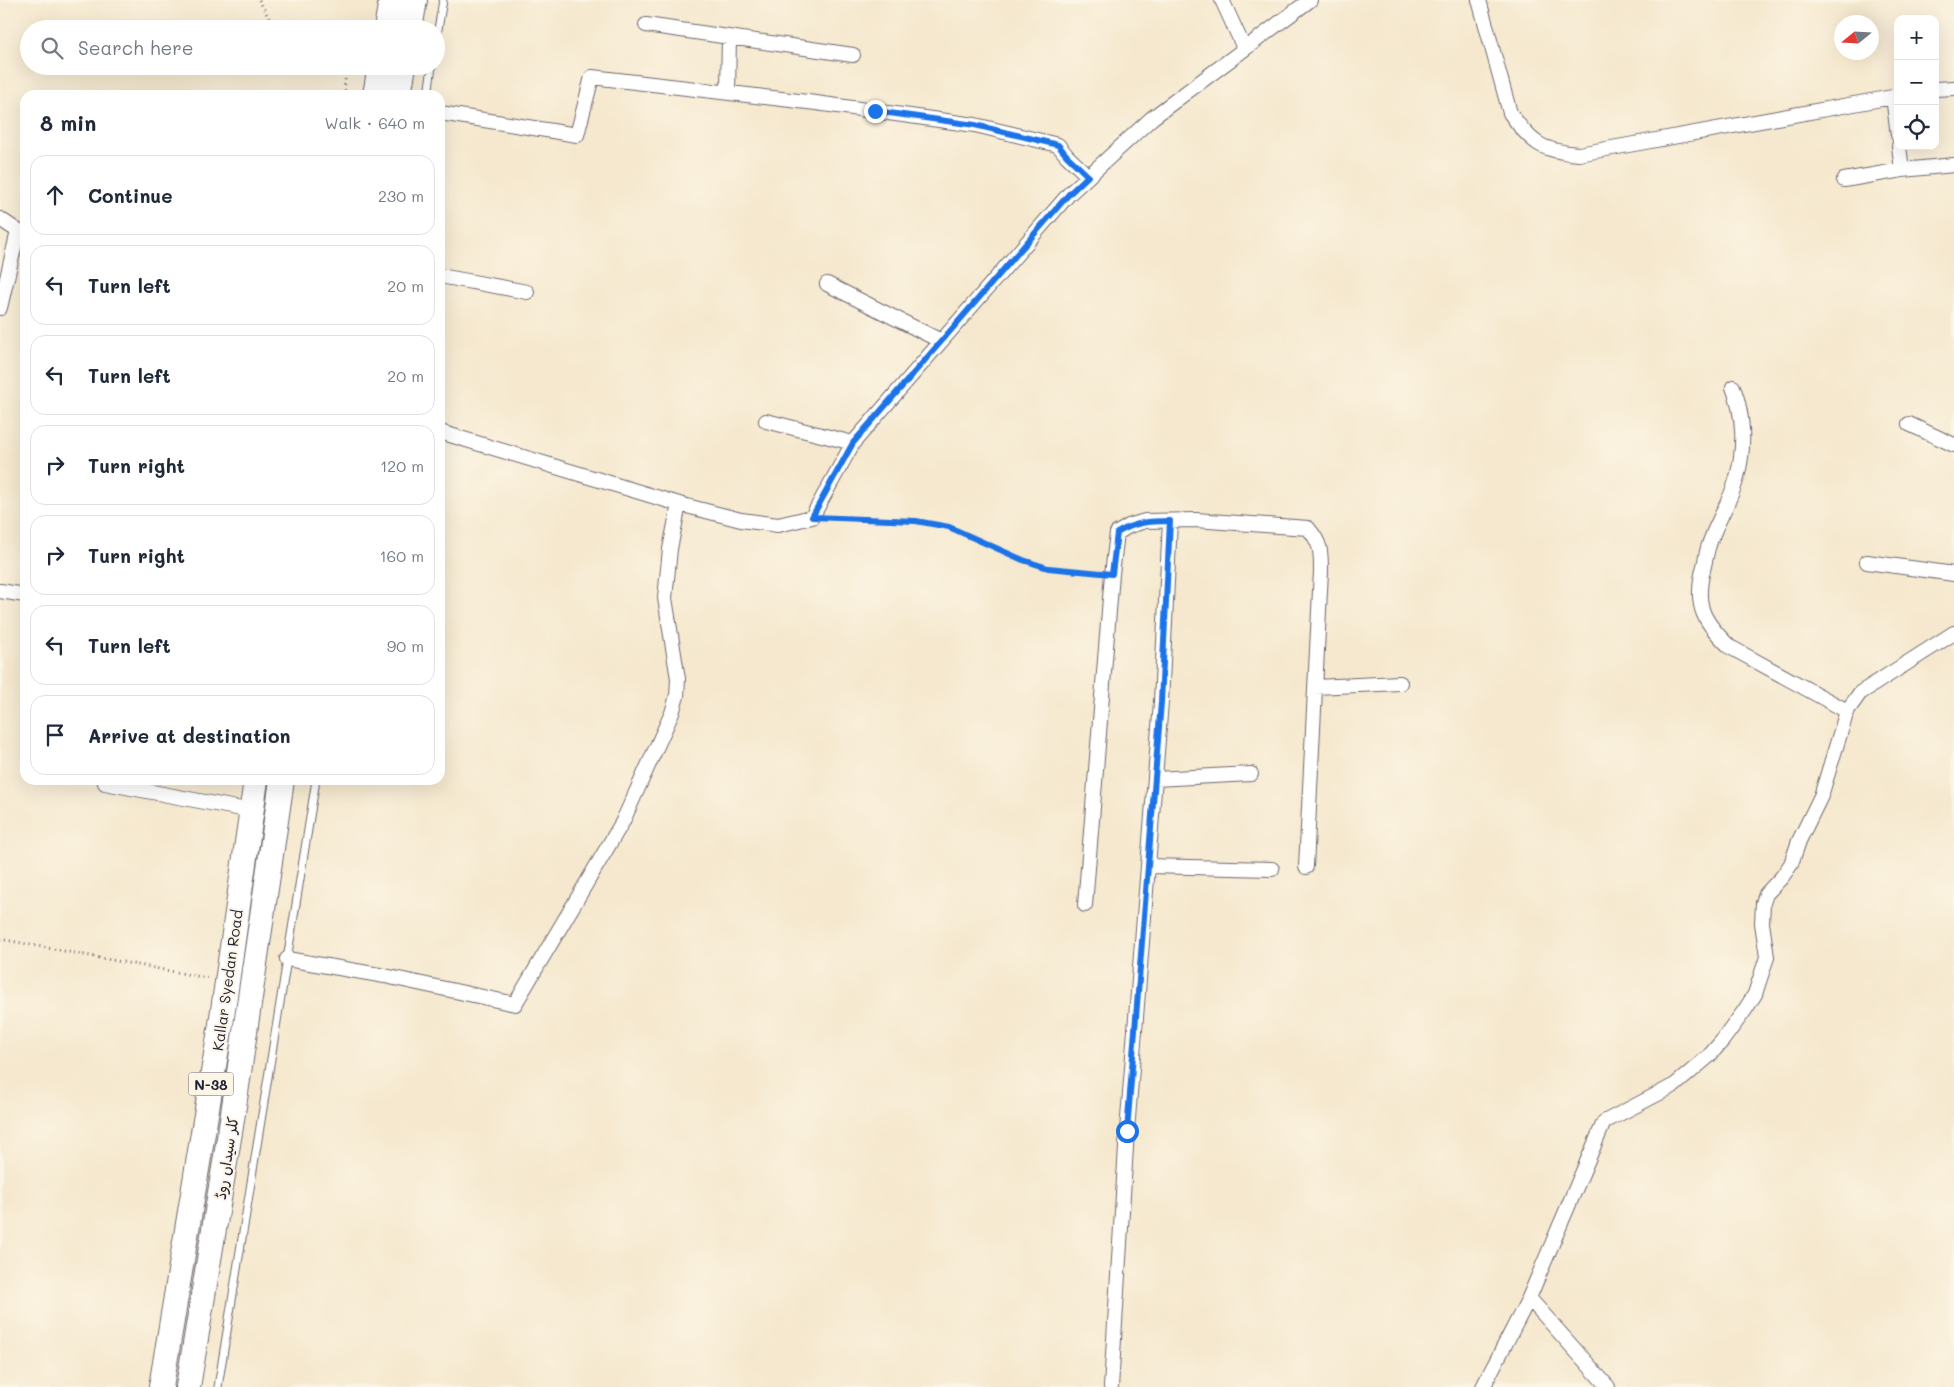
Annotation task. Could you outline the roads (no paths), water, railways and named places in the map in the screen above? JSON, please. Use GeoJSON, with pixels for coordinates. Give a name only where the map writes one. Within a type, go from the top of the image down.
{"type":"FeatureCollection","features":[{"type":"Feature","properties":{"kind":"highway"},"geometry":{"type":"LineString","coordinates":[[388,20],[391,0]]}},
{"type":"Feature","properties":{"kind":"highway"},"geometry":{"type":"LineString","coordinates":[[412,20],[415,0]]}},
{"type":"Feature","properties":{"kind":"highway"},"geometry":{"type":"LineString","coordinates":[[376,90],[378,75]]}},
{"type":"Feature","properties":{"kind":"highway"},"geometry":{"type":"LineString","coordinates":[[400,90],[402,75]]}},
{"type":"Feature","properties":{"kind":"highway","name":"Kallar Syedan Road"},"geometry":{"type":"LineString","coordinates":[[161,1387],[227,981],[255,785]]}},
{"type":"Feature","properties":{"kind":"highway","name":"کلر سیداں روڈ"},"geometry":{"type":"LineString","coordinates":[[188,1387],[232,1120],[281,785]]}},
{"type":"Feature","properties":{"kind":"street"},"geometry":{"type":"LineString","coordinates":[[1222,0],[1244,48]]}},
{"type":"Feature","properties":{"kind":"street"},"geometry":{"type":"LineString","coordinates":[[445,434],[679,504],[741,520],[778,525],[812,517],[853,443],[1069,194],[1152,118],[1310,0]]}},
{"type":"Feature","properties":{"kind":"street"},"geometry":{"type":"LineString","coordinates":[[1479,0],[1510,113],[1521,128],[1538,145],[1558,152],[1580,154],[1894,96]]}},
{"type":"Feature","properties":{"kind":"street"},"geometry":{"type":"LineString","coordinates":[[646,25],[853,55]]}},
{"type":"Feature","properties":{"kind":"street"},"geometry":{"type":"LineString","coordinates":[[728,93],[729,37]]}},
{"type":"Feature","properties":{"kind":"street"},"geometry":{"type":"LineString","coordinates":[[445,114],[577,135],[592,77],[875,111],[985,128],[1058,145],[1088,176]]}},
{"type":"Feature","properties":{"kind":"street"},"geometry":{"type":"LineString","coordinates":[[1939,89],[1954,88]]}},
{"type":"Feature","properties":{"kind":"street"},"geometry":{"type":"LineString","coordinates":[[1900,150],[1902,170]]}},
{"type":"Feature","properties":{"kind":"street"},"geometry":{"type":"LineString","coordinates":[[1844,180],[1902,170],[1954,165]]}},
{"type":"Feature","properties":{"kind":"street"},"geometry":{"type":"LineString","coordinates":[[0,219],[20,232]]}},
{"type":"Feature","properties":{"kind":"street"},"geometry":{"type":"LineString","coordinates":[[0,308],[20,240]]}},
{"type":"Feature","properties":{"kind":"street"},"geometry":{"type":"LineString","coordinates":[[445,277],[527,292]]}},
{"type":"Feature","properties":{"kind":"street"},"geometry":{"type":"LineString","coordinates":[[827,284],[941,341]]}},
{"type":"Feature","properties":{"kind":"street"},"geometry":{"type":"LineString","coordinates":[[1733,387],[1738,401],[1741,420],[1741,458],[1737,478],[1708,547],[1700,583],[1699,597],[1703,614],[1716,634],[1730,647],[1847,711]]}},
{"type":"Feature","properties":{"kind":"street"},"geometry":{"type":"LineString","coordinates":[[766,421],[853,443]]}},
{"type":"Feature","properties":{"kind":"street"},"geometry":{"type":"LineString","coordinates":[[1909,424],[1954,444]]}},
{"type":"Feature","properties":{"kind":"street"},"geometry":{"type":"LineString","coordinates":[[287,959],[385,976],[515,1004],[623,821],[678,696],[678,679],[665,598],[670,549],[679,504]]}},
{"type":"Feature","properties":{"kind":"street"},"geometry":{"type":"LineString","coordinates":[[1085,904],[1117,533],[1129,526],[1145,521],[1195,520],[1308,528],[1317,539],[1321,552],[1306,867]]}},
{"type":"Feature","properties":{"kind":"street"},"geometry":{"type":"LineString","coordinates":[[1111,1387],[1127,1131],[1161,702],[1170,521]]}},
{"type":"Feature","properties":{"kind":"street"},"geometry":{"type":"LineString","coordinates":[[1867,562],[1954,574]]}},
{"type":"Feature","properties":{"kind":"street"},"geometry":{"type":"LineString","coordinates":[[0,591],[20,594]]}},
{"type":"Feature","properties":{"kind":"street"},"geometry":{"type":"LineString","coordinates":[[1482,1387],[1529,1298],[1604,1122],[1676,1085],[1722,1042],[1755,994],[1767,957],[1762,923],[1763,903],[1766,894],[1792,864],[1800,841],[1821,796],[1847,711],[1860,693],[1954,633]]}},
{"type":"Feature","properties":{"kind":"street"},"geometry":{"type":"LineString","coordinates":[[1315,687],[1400,683]]}},
{"type":"Feature","properties":{"kind":"street"},"geometry":{"type":"LineString","coordinates":[[1155,779],[1251,774]]}},
{"type":"Feature","properties":{"kind":"street"},"geometry":{"type":"LineString","coordinates":[[116,785],[252,811]]}},
{"type":"Feature","properties":{"kind":"street"},"geometry":{"type":"LineString","coordinates":[[1148,866],[1272,868]]}},
{"type":"Feature","properties":{"kind":"street"},"geometry":{"type":"LineString","coordinates":[[1529,1298],[1608,1387]]}},
{"type":"Feature","properties":{"kind":"lane"},"geometry":{"type":"LineString","coordinates":[[440,20],[443,0]]}},
{"type":"Feature","properties":{"kind":"lane"},"geometry":{"type":"LineString","coordinates":[[429,90],[431,75]]}},
{"type":"Feature","properties":{"kind":"lane"},"geometry":{"type":"LineString","coordinates":[[218,1387],[315,785]]}}]}
